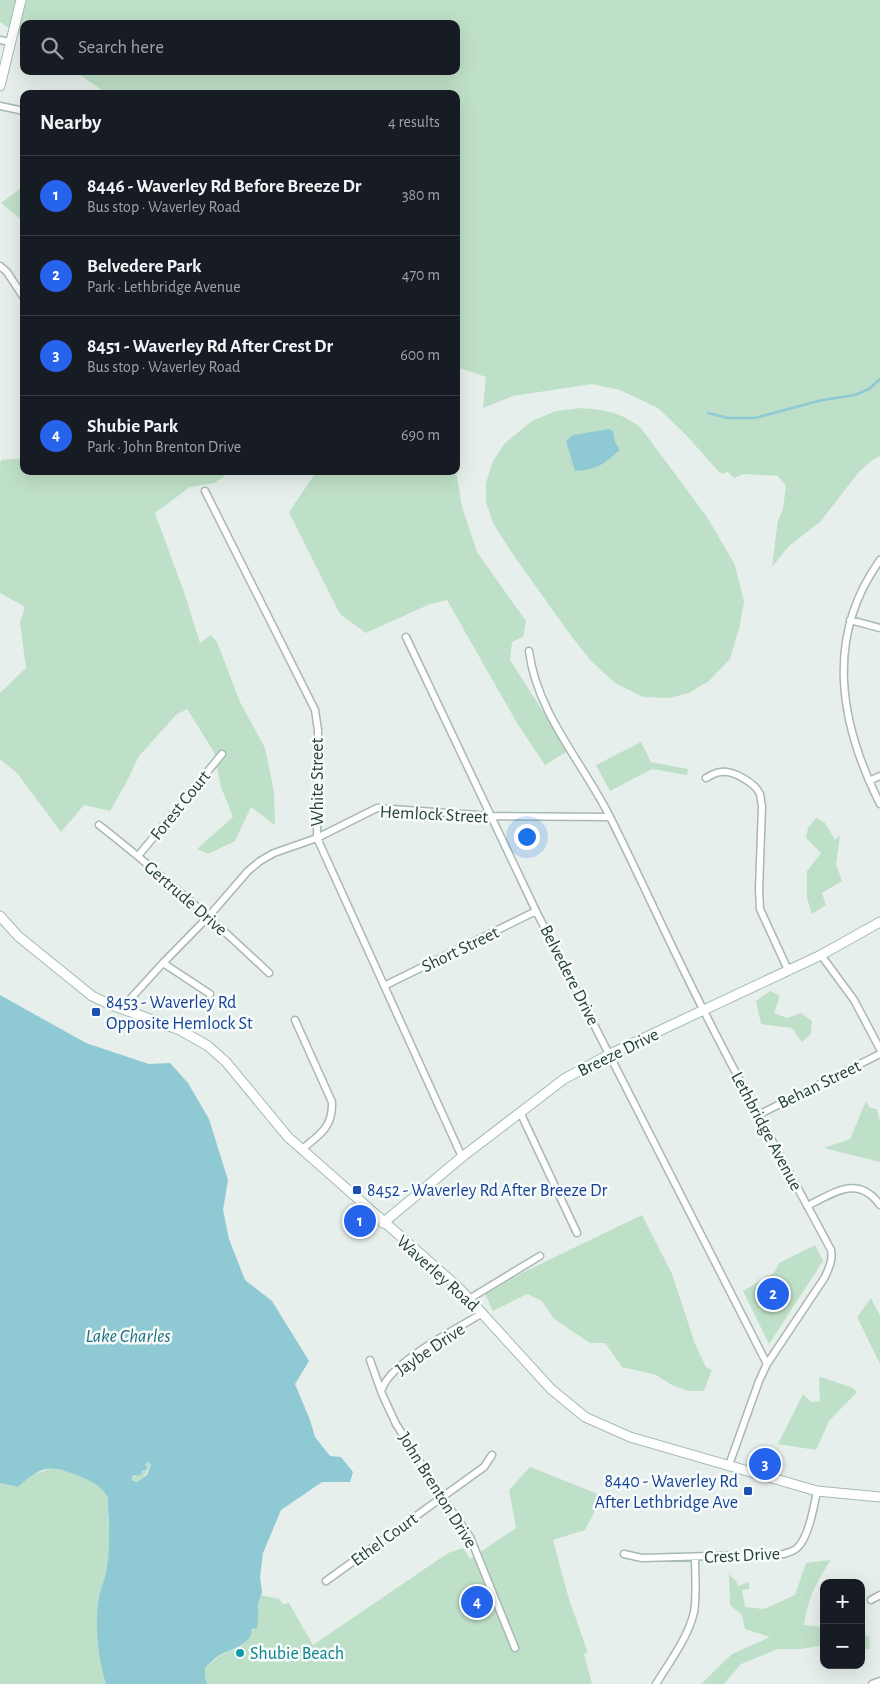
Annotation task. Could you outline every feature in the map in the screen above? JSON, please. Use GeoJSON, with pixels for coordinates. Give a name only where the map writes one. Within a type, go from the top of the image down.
{"type":"FeatureCollection","features":[{"type":"Feature","properties":{"kind":"main road"},"geometry":{"type":"LineString","coordinates":[[0,86],[20,0]]}},
{"type":"Feature","properties":{"kind":"main road","name":"Waverley Road"},"geometry":{"type":"LineString","coordinates":[[0,916],[18,936],[92,996],[180,1030],[208,1046],[226,1062],[301,1150],[458,1287],[551,1389],[586,1417],[630,1437],[817,1491],[880,1497]]}},
{"type":"Feature","properties":{"kind":"main road","name":"Breeze Drive"},"geometry":{"type":"LineString","coordinates":[[383,1223],[462,1157],[564,1079],[610,1054],[821,955],[880,922]]}},
{"type":"Feature","properties":{"kind":"street"},"geometry":{"type":"LineString","coordinates":[[0,40],[10,42]]}},
{"type":"Feature","properties":{"kind":"street"},"geometry":{"type":"LineString","coordinates":[[0,106],[20,110]]}},
{"type":"Feature","properties":{"kind":"street"},"geometry":{"type":"LineString","coordinates":[[0,266],[7,272],[20,292]]}},
{"type":"Feature","properties":{"kind":"street","name":"White Street"},"geometry":{"type":"LineString","coordinates":[[205,491],[315,710],[318,730],[317,838],[462,1157]]}},
{"type":"Feature","properties":{"kind":"street"},"geometry":{"type":"LineString","coordinates":[[880,560],[860,594],[850,620],[843,663],[846,710],[856,750],[880,804]]}},
{"type":"Feature","properties":{"kind":"street"},"geometry":{"type":"LineString","coordinates":[[850,620],[880,628]]}},
{"type":"Feature","properties":{"kind":"street","name":"Belvedere Drive"},"geometry":{"type":"LineString","coordinates":[[406,637],[536,911],[767,1364]]}},
{"type":"Feature","properties":{"kind":"street","name":"Lethbridge Avenue"},"geometry":{"type":"LineString","coordinates":[[529,651],[532,672],[547,709],[610,817],[704,1011],[830,1250],[832,1262],[825,1277],[767,1364],[759,1381],[729,1465]]}},
{"type":"Feature","properties":{"kind":"street","name":"Forest Court"},"geometry":{"type":"LineString","coordinates":[[138,856],[222,754]]}},
{"type":"Feature","properties":{"kind":"street"},"geometry":{"type":"LineString","coordinates":[[706,778],[722,771],[734,774],[746,779],[755,786],[760,795],[762,806],[760,909],[788,970]]}},
{"type":"Feature","properties":{"kind":"street"},"geometry":{"type":"LineString","coordinates":[[869,781],[880,776]]}},
{"type":"Feature","properties":{"kind":"street","name":"Hemlock Street"},"geometry":{"type":"LineString","coordinates":[[122,1008],[163,962],[209,916],[248,871],[260,861],[274,853],[317,838],[377,808],[492,816],[610,817]]}},
{"type":"Feature","properties":{"kind":"street","name":"Gertrude Drive"},"geometry":{"type":"LineString","coordinates":[[99,826],[209,916],[269,974]]}},
{"type":"Feature","properties":{"kind":"street","name":"Short Street"},"geometry":{"type":"LineString","coordinates":[[384,986],[536,911]]}},
{"type":"Feature","properties":{"kind":"street"},"geometry":{"type":"LineString","coordinates":[[821,955],[854,1000],[880,1049]]}},
{"type":"Feature","properties":{"kind":"street"},"geometry":{"type":"LineString","coordinates":[[163,962],[210,994]]}},
{"type":"Feature","properties":{"kind":"street"},"geometry":{"type":"LineString","coordinates":[[295,1020],[329,1094],[332,1110],[329,1124],[301,1150]]}},
{"type":"Feature","properties":{"kind":"street","name":"Behan Street"},"geometry":{"type":"LineString","coordinates":[[758,1115],[880,1054]]}},
{"type":"Feature","properties":{"kind":"street"},"geometry":{"type":"LineString","coordinates":[[520,1112],[577,1233]]}},
{"type":"Feature","properties":{"kind":"street"},"geometry":{"type":"LineString","coordinates":[[807,1206],[844,1188],[864,1190],[873,1195],[880,1205]]}},
{"type":"Feature","properties":{"kind":"street"},"geometry":{"type":"LineString","coordinates":[[469,1299],[540,1256]]}},
{"type":"Feature","properties":{"kind":"street","name":"Jaybe Drive"},"geometry":{"type":"LineString","coordinates":[[382,1390],[384,1382],[393,1372],[421,1351],[483,1313]]}},
{"type":"Feature","properties":{"kind":"street","name":"John Brenton Drive"},"geometry":{"type":"LineString","coordinates":[[370,1360],[382,1394],[396,1424],[442,1497],[470,1537],[515,1648]]}},
{"type":"Feature","properties":{"kind":"street","name":"Ethel Court"},"geometry":{"type":"LineString","coordinates":[[326,1581],[484,1467],[492,1455]]}},
{"type":"Feature","properties":{"kind":"street","name":"Crest Drive"},"geometry":{"type":"LineString","coordinates":[[624,1554],[642,1558],[784,1554],[797,1549],[802,1543],[811,1518],[817,1491]]}},
{"type":"Feature","properties":{"kind":"street"},"geometry":{"type":"LineString","coordinates":[[656,1684],[685,1636],[690,1624],[694,1606],[695,1557]]}},
{"type":"Feature","properties":{"kind":"street"},"geometry":{"type":"LineString","coordinates":[[871,1600],[880,1595]]}},
{"type":"Feature","properties":{"kind":"street"},"geometry":{"type":"LineString","coordinates":[[872,1684],[880,1680]]}},
{"type":"Feature","properties":{"kind":"green space"},"geometry":{"type":"Polygon","coordinates":[[[0,0],[880,0],[880,456],[871,461],[858,473],[820,522],[789,546],[772,567],[778,520],[783,509],[786,486],[778,476],[744,474],[734,478],[727,471],[724,474],[719,472],[686,435],[658,408],[620,390],[592,384],[513,396],[483,408],[486,377],[460,368],[460,90],[102,90],[80,75],[460,75],[460,20],[20,20],[20,35],[0,22],[0,0]]]}},
{"type":"Feature","properties":{"kind":"green space"},"geometry":{"type":"Polygon","coordinates":[[[20,189],[20,219],[1,203],[20,189]]]}},
{"type":"Feature","properties":{"kind":"green space"},"geometry":{"type":"Polygon","coordinates":[[[581,408],[620,415],[641,428],[707,517],[735,565],[744,602],[740,625],[730,659],[709,681],[689,693],[669,698],[643,697],[615,683],[590,660],[569,633],[493,523],[486,502],[486,483],[493,461],[505,443],[532,421],[556,411],[581,408]]]}},
{"type":"Feature","properties":{"kind":"green space"},"geometry":{"type":"Polygon","coordinates":[[[20,458],[20,475],[226,475],[214,483],[190,487],[155,513],[185,595],[200,643],[211,635],[217,642],[240,702],[265,748],[274,792],[275,825],[251,807],[235,841],[208,854],[197,849],[233,817],[221,787],[214,752],[187,709],[176,715],[139,756],[110,811],[84,805],[61,832],[17,773],[0,759],[0,693],[26,668],[20,623],[25,607],[0,593],[1,460],[20,458]]]}},
{"type":"Feature","properties":{"kind":"green space"},"geometry":{"type":"Polygon","coordinates":[[[314,475],[457,475],[462,507],[477,552],[526,621],[523,637],[512,642],[510,660],[568,751],[545,765],[517,723],[447,600],[430,604],[366,633],[340,614],[289,512],[314,475]]]}},
{"type":"Feature","properties":{"kind":"green space"},"geometry":{"type":"Polygon","coordinates":[[[641,742],[651,762],[688,769],[687,775],[652,769],[610,791],[596,765],[641,742]]]}},
{"type":"Feature","properties":{"kind":"green space"},"geometry":{"type":"Polygon","coordinates":[[[816,818],[825,823],[835,840],[840,835],[836,864],[842,881],[822,893],[826,905],[812,914],[807,898],[807,871],[821,853],[806,838],[808,828],[816,818]]]}},
{"type":"Feature","properties":{"kind":"green space"},"geometry":{"type":"Polygon","coordinates":[[[770,991],[780,996],[774,1013],[787,1018],[801,1013],[812,1021],[811,1034],[802,1042],[792,1028],[761,1024],[756,1001],[770,991]]]}},
{"type":"Feature","properties":{"kind":"green space"},"geometry":{"type":"Polygon","coordinates":[[[866,1101],[870,1108],[877,1109],[880,1122],[880,1162],[824,1148],[850,1139],[866,1101]]]}},
{"type":"Feature","properties":{"kind":"green space"},"geometry":{"type":"Polygon","coordinates":[[[642,1215],[672,1274],[695,1344],[706,1367],[712,1370],[704,1391],[688,1391],[672,1385],[656,1375],[622,1367],[605,1343],[590,1343],[554,1319],[542,1301],[527,1294],[493,1311],[485,1294],[526,1271],[642,1215]]]}},
{"type":"Feature","properties":{"kind":"green space"},"geometry":{"type":"Polygon","coordinates":[[[815,1245],[823,1261],[769,1344],[743,1291],[774,1273],[779,1263],[815,1245]]]}},
{"type":"Feature","properties":{"kind":"green space"},"geometry":{"type":"Polygon","coordinates":[[[871,1298],[880,1316],[880,1364],[857,1317],[871,1298]]]}},
{"type":"Feature","properties":{"kind":"green space"},"geometry":{"type":"Polygon","coordinates":[[[821,1377],[853,1388],[857,1392],[829,1421],[816,1450],[778,1444],[803,1394],[811,1402],[820,1401],[819,1378],[821,1377]]]}},
{"type":"Feature","properties":{"kind":"green space"},"geometry":{"type":"Polygon","coordinates":[[[148,1462],[151,1464],[148,1470],[137,1482],[132,1479],[132,1476],[126,1474],[129,1473],[134,1477],[145,1470],[148,1462]]]}},
{"type":"Feature","properties":{"kind":"green space"},"geometry":{"type":"Polygon","coordinates":[[[530,1467],[603,1496],[585,1530],[553,1540],[568,1596],[588,1653],[584,1654],[592,1684],[207,1684],[205,1668],[221,1655],[243,1645],[258,1621],[257,1610],[261,1595],[279,1599],[283,1604],[289,1603],[313,1645],[448,1553],[463,1548],[470,1559],[516,1528],[509,1490],[530,1467]]]}},
{"type":"Feature","properties":{"kind":"green space"},"geometry":{"type":"Polygon","coordinates":[[[53,1468],[76,1474],[93,1482],[105,1492],[108,1498],[109,1559],[99,1596],[97,1617],[99,1653],[106,1684],[0,1684],[0,1483],[18,1487],[31,1475],[53,1468]]]}},
{"type":"Feature","properties":{"kind":"green space"},"geometry":{"type":"Polygon","coordinates":[[[831,1560],[813,1591],[804,1625],[820,1627],[820,1646],[801,1649],[778,1649],[741,1664],[724,1684],[701,1684],[732,1654],[770,1637],[745,1629],[742,1615],[730,1605],[729,1574],[738,1586],[749,1582],[749,1589],[742,1590],[745,1607],[764,1609],[795,1595],[806,1563],[831,1560]]]}},
{"type":"Feature","properties":{"kind":"green space"},"geometry":{"type":"Polygon","coordinates":[[[865,1635],[869,1636],[870,1649],[865,1650],[865,1635]]]}},
{"type":"Feature","properties":{"kind":"water"},"geometry":{"type":"Polygon","coordinates":[[[609,429],[613,431],[615,442],[620,450],[595,468],[575,471],[566,441],[573,435],[609,429]]]}},
{"type":"Feature","properties":{"kind":"water","name":"Lake Charles"},"geometry":{"type":"Polygon","coordinates":[[[0,995],[86,1043],[149,1064],[170,1063],[188,1083],[209,1119],[228,1180],[223,1210],[229,1239],[245,1280],[272,1301],[309,1361],[295,1384],[315,1437],[330,1456],[341,1457],[353,1472],[350,1482],[322,1482],[281,1510],[263,1553],[260,1577],[262,1592],[258,1605],[257,1628],[252,1629],[251,1635],[244,1643],[220,1655],[205,1668],[207,1684],[106,1684],[99,1653],[97,1617],[99,1597],[106,1574],[108,1558],[108,1498],[100,1487],[62,1470],[47,1469],[41,1471],[34,1474],[18,1487],[0,1483],[0,995]],[[148,1462],[145,1465],[147,1466],[146,1470],[142,1471],[141,1475],[132,1476],[132,1480],[137,1482],[147,1475],[151,1464],[148,1462]]]}},
{"type":"Feature","properties":{"kind":"waterway"},"geometry":{"type":"LineString","coordinates":[[708,413],[728,418],[755,418],[822,400],[855,395],[869,389],[880,379]]}},
{"type":"Feature","properties":{"kind":"place","name":"8453 - Waverley Rd Opposite Hemlock St"},"geometry":{"type":"Point","coordinates":[96,1012]}},
{"type":"Feature","properties":{"kind":"place","name":"8452 - Waverley Rd After Breeze Dr"},"geometry":{"type":"Point","coordinates":[357,1190]}},
{"type":"Feature","properties":{"kind":"place","name":"8446 - Waverley Rd Before Breeze Dr"},"geometry":{"type":"Point","coordinates":[360,1221]}},
{"type":"Feature","properties":{"kind":"place","name":"Belvedere Park"},"geometry":{"type":"Point","coordinates":[773,1294]}},
{"type":"Feature","properties":{"kind":"place","name":"8451 - Waverley Rd After Crest Dr"},"geometry":{"type":"Point","coordinates":[765,1464]}},
{"type":"Feature","properties":{"kind":"place","name":"8440 - Waverley Rd After Lethbridge Ave"},"geometry":{"type":"Point","coordinates":[748,1491]}},
{"type":"Feature","properties":{"kind":"place","name":"Shubie Park"},"geometry":{"type":"Point","coordinates":[477,1602]}},
{"type":"Feature","properties":{"kind":"place","name":"Shubie Beach"},"geometry":{"type":"Point","coordinates":[240,1653]}}]}
